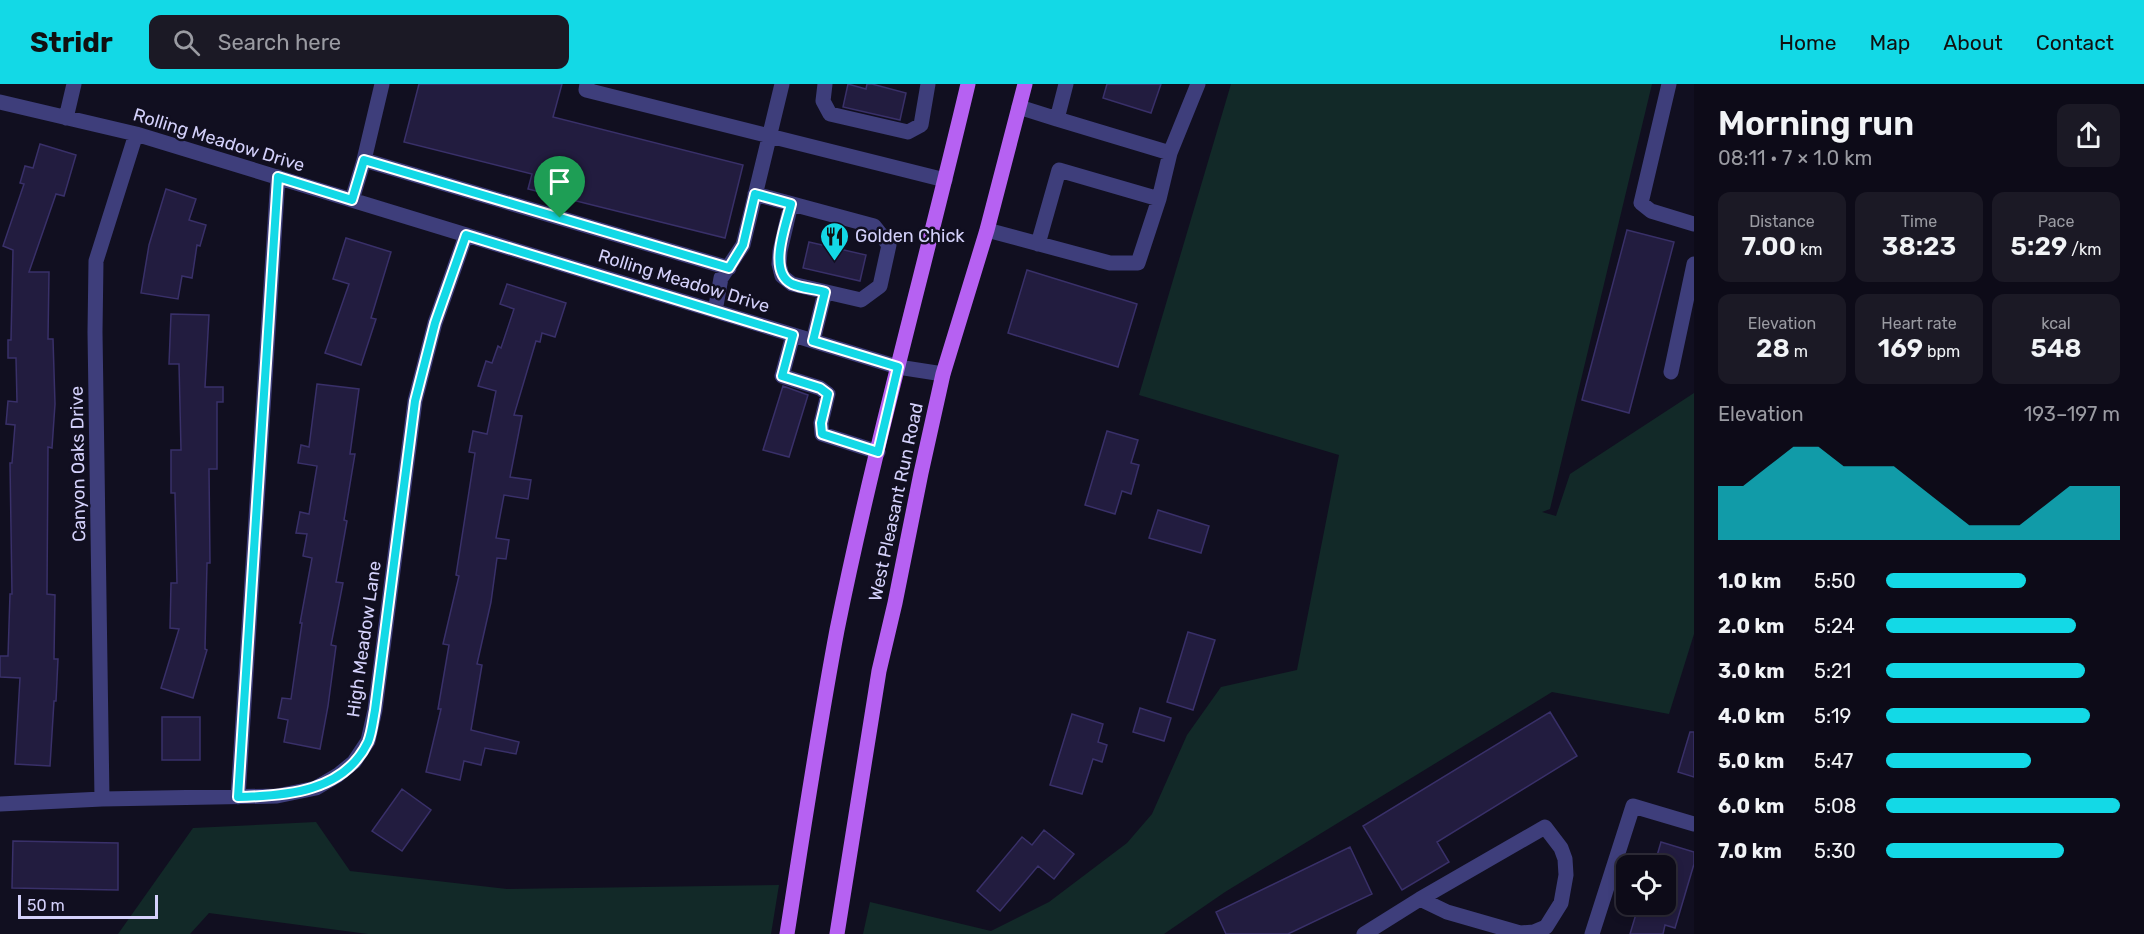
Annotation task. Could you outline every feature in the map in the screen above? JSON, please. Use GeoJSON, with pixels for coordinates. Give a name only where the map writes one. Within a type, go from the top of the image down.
{"type":"FeatureCollection","features":[{"type":"Feature","properties":{"kind":"main road","name":"West Pleasant Run Road"},"geometry":{"type":"LineString","coordinates":[[787,934],[810,784],[838,629],[898,367],[968,84]]}},
{"type":"Feature","properties":{"kind":"main road","name":"West Pleasant Run Road"},"geometry":{"type":"LineString","coordinates":[[837,934],[879,671],[943,374],[987,230],[1024,84]]}},
{"type":"Feature","properties":{"kind":"street"},"geometry":{"type":"LineString","coordinates":[[66,118],[74,84]]}},
{"type":"Feature","properties":{"kind":"street"},"geometry":{"type":"LineString","coordinates":[[352,200],[382,84]]}},
{"type":"Feature","properties":{"kind":"street"},"geometry":{"type":"LineString","coordinates":[[587,84],[586,90],[945,180]]}},
{"type":"Feature","properties":{"kind":"street"},"geometry":{"type":"LineString","coordinates":[[715,311],[722,278],[743,245],[782,84]]}},
{"type":"Feature","properties":{"kind":"street"},"geometry":{"type":"LineString","coordinates":[[825,84],[823,101],[830,114],[908,132],[921,125],[928,84]]}},
{"type":"Feature","properties":{"kind":"street"},"geometry":{"type":"LineString","coordinates":[[1057,119],[1066,84]]}},
{"type":"Feature","properties":{"kind":"street"},"geometry":{"type":"LineString","coordinates":[[987,230],[1110,263],[1138,263],[1160,199],[1170,153],[1198,84]]}},
{"type":"Feature","properties":{"kind":"street"},"geometry":{"type":"LineString","coordinates":[[1669,84],[1641,203],[1651,211],[1694,224]]}},
{"type":"Feature","properties":{"kind":"street","name":"Rolling Meadow Drive"},"geometry":{"type":"LineString","coordinates":[[0,102],[136,134],[898,367],[943,374]]}},
{"type":"Feature","properties":{"kind":"street"},"geometry":{"type":"LineString","coordinates":[[1019,107],[1170,153]]}},
{"type":"Feature","properties":{"kind":"street","name":"Canyon Oaks Drive"},"geometry":{"type":"LineString","coordinates":[[102,799],[96,261],[136,134]]}},
{"type":"Feature","properties":{"kind":"street"},"geometry":{"type":"LineString","coordinates":[[364,160],[729,268]]}},
{"type":"Feature","properties":{"kind":"street"},"geometry":{"type":"LineString","coordinates":[[1038,244],[1059,170],[1160,199]]}},
{"type":"Feature","properties":{"kind":"street"},"geometry":{"type":"LineString","coordinates":[[238,797],[278,177]]}},
{"type":"Feature","properties":{"kind":"street"},"geometry":{"type":"LineString","coordinates":[[755,194],[874,226],[889,245],[880,286],[861,300],[792,284],[782,276],[778,264],[791,204]]}},
{"type":"Feature","properties":{"kind":"street","name":"High Meadow Lane"},"geometry":{"type":"LineString","coordinates":[[0,804],[102,799],[277,796],[316,788],[354,762],[368,741],[375,710],[415,401],[435,323],[466,235]]}},
{"type":"Feature","properties":{"kind":"street"},"geometry":{"type":"LineString","coordinates":[[1671,372],[1694,264]]}},
{"type":"Feature","properties":{"kind":"street"},"geometry":{"type":"LineString","coordinates":[[813,341],[825,292]]}},
{"type":"Feature","properties":{"kind":"street"},"geometry":{"type":"LineString","coordinates":[[793,335],[782,376],[820,388],[828,394],[821,423],[822,434],[878,452]]}},
{"type":"Feature","properties":{"kind":"street"},"geometry":{"type":"LineString","coordinates":[[1592,934],[1634,806],[1694,824]]}},
{"type":"Feature","properties":{"kind":"street"},"geometry":{"type":"LineString","coordinates":[[1364,934],[1420,899],[1545,827],[1561,848],[1565,859],[1566,875],[1561,903],[1546,927],[1534,932],[1520,933],[1447,912],[1420,899]]}},
{"type":"Feature","properties":{"kind":"green space"},"geometry":{"type":"Polygon","coordinates":[[[1231,84],[1652,84],[1550,509],[1542,512],[1556,516],[1570,474],[1694,393],[1694,634],[1669,714],[1552,692],[1225,892],[1164,934],[863,934],[870,902],[991,931],[1049,902],[1127,843],[1152,814],[1187,735],[1221,687],[1297,670],[1339,455],[1139,395],[1231,84]]]}},
{"type":"Feature","properties":{"kind":"green space"},"geometry":{"type":"Polygon","coordinates":[[[316,822],[350,871],[507,889],[779,885],[771,934],[368,934],[209,913],[190,934],[118,934],[193,828],[316,822]]]}},
{"type":"Feature","properties":{"kind":"building"},"geometry":{"type":"Polygon","coordinates":[[[419,84],[562,84],[553,117],[743,165],[725,238],[528,189],[532,174],[404,142],[419,84]]]}},
{"type":"Feature","properties":{"kind":"building"},"geometry":{"type":"Polygon","coordinates":[[[848,84],[866,89],[867,84],[872,84],[906,93],[900,120],[843,107],[848,84]]]}},
{"type":"Feature","properties":{"kind":"building"},"geometry":{"type":"Polygon","coordinates":[[[1107,84],[1161,84],[1151,113],[1103,98],[1107,84]]]}},
{"type":"Feature","properties":{"kind":"building"},"geometry":{"type":"Polygon","coordinates":[[[40,144],[76,155],[64,196],[56,194],[29,272],[49,272],[48,339],[53,339],[55,404],[52,448],[48,447],[47,594],[55,595],[54,659],[58,659],[50,766],[15,764],[20,678],[0,677],[0,656],[8,656],[10,594],[12,594],[10,463],[12,463],[15,425],[6,424],[8,401],[17,402],[16,358],[8,358],[8,340],[11,340],[13,250],[3,246],[24,184],[20,183],[25,166],[33,168],[40,144]]]}},
{"type":"Feature","properties":{"kind":"building"},"geometry":{"type":"Polygon","coordinates":[[[166,189],[196,199],[189,220],[206,225],[200,246],[197,245],[192,278],[182,276],[178,299],[141,293],[149,245],[166,189]]]}},
{"type":"Feature","properties":{"kind":"building"},"geometry":{"type":"Polygon","coordinates":[[[1627,230],[1674,242],[1629,413],[1582,400],[1627,230]]]}},
{"type":"Feature","properties":{"kind":"building"},"geometry":{"type":"Polygon","coordinates":[[[346,238],[391,252],[371,318],[376,319],[361,365],[325,353],[349,284],[333,279],[346,238]]]}},
{"type":"Feature","properties":{"kind":"building","name":"Golden Chick"},"geometry":{"type":"Polygon","coordinates":[[[809,242],[866,255],[860,281],[803,268],[809,242]]]}},
{"type":"Feature","properties":{"kind":"building"},"geometry":{"type":"Polygon","coordinates":[[[1027,270],[1137,304],[1118,367],[1008,333],[1027,270]]]}},
{"type":"Feature","properties":{"kind":"building"},"geometry":{"type":"Polygon","coordinates":[[[507,284],[566,303],[555,337],[542,333],[540,342],[536,341],[514,415],[522,416],[510,477],[531,480],[528,499],[504,495],[496,538],[509,540],[506,559],[497,558],[491,602],[477,664],[482,665],[471,730],[519,742],[516,754],[485,748],[481,765],[464,761],[460,780],[426,772],[441,709],[438,709],[449,645],[443,644],[459,576],[456,575],[475,453],[469,452],[473,431],[487,434],[496,391],[478,386],[486,361],[492,363],[498,346],[501,348],[514,309],[500,304],[507,284]]]}},
{"type":"Feature","properties":{"kind":"building"},"geometry":{"type":"Polygon","coordinates":[[[171,314],[209,315],[205,387],[223,387],[223,402],[217,402],[217,469],[209,469],[210,563],[207,563],[205,649],[207,650],[193,698],[161,688],[179,629],[170,628],[171,583],[177,583],[175,493],[171,493],[171,450],[181,450],[179,364],[169,364],[171,314]]]}},
{"type":"Feature","properties":{"kind":"building"},"geometry":{"type":"Polygon","coordinates":[[[317,384],[359,389],[350,454],[355,454],[344,520],[347,521],[336,582],[343,583],[331,645],[336,646],[320,749],[284,742],[288,720],[278,718],[282,698],[291,699],[302,623],[300,623],[312,558],[303,556],[307,534],[296,533],[300,512],[309,514],[317,466],[298,463],[301,445],[309,447],[317,384]]]}},
{"type":"Feature","properties":{"kind":"building"},"geometry":{"type":"Polygon","coordinates":[[[783,386],[808,395],[789,457],[763,450],[783,386]]]}},
{"type":"Feature","properties":{"kind":"building"},"geometry":{"type":"Polygon","coordinates":[[[1107,431],[1138,440],[1131,463],[1139,465],[1131,494],[1122,491],[1115,514],[1085,505],[1107,431]]]}},
{"type":"Feature","properties":{"kind":"building"},"geometry":{"type":"Polygon","coordinates":[[[1158,510],[1209,526],[1201,553],[1149,538],[1158,510]]]}},
{"type":"Feature","properties":{"kind":"building"},"geometry":{"type":"Polygon","coordinates":[[[1188,632],[1215,640],[1193,710],[1167,702],[1188,632]]]}},
{"type":"Feature","properties":{"kind":"building"},"geometry":{"type":"Polygon","coordinates":[[[1140,708],[1171,718],[1164,741],[1133,732],[1140,708]]]}},
{"type":"Feature","properties":{"kind":"building"},"geometry":{"type":"Polygon","coordinates":[[[1550,712],[1577,756],[1437,842],[1449,862],[1402,890],[1363,826],[1550,712]]]}},
{"type":"Feature","properties":{"kind":"building"},"geometry":{"type":"Polygon","coordinates":[[[1072,714],[1103,724],[1098,742],[1107,745],[1102,762],[1093,759],[1082,794],[1050,785],[1072,714]]]}},
{"type":"Feature","properties":{"kind":"building"},"geometry":{"type":"Polygon","coordinates":[[[162,717],[200,717],[200,760],[162,760],[162,717]]]}},
{"type":"Feature","properties":{"kind":"building"},"geometry":{"type":"Polygon","coordinates":[[[1690,732],[1694,732],[1694,777],[1678,772],[1690,732]]]}},
{"type":"Feature","properties":{"kind":"building"},"geometry":{"type":"Polygon","coordinates":[[[402,789],[431,810],[402,851],[372,831],[402,789]]]}},
{"type":"Feature","properties":{"kind":"building"},"geometry":{"type":"Polygon","coordinates":[[[1044,830],[1074,854],[1054,879],[1038,866],[1000,911],[977,891],[1022,837],[1032,845],[1044,830]]]}},
{"type":"Feature","properties":{"kind":"building"},"geometry":{"type":"Polygon","coordinates":[[[13,841],[118,843],[118,890],[12,888],[13,841]]]}},
{"type":"Feature","properties":{"kind":"building"},"geometry":{"type":"Polygon","coordinates":[[[1661,842],[1694,852],[1694,864],[1675,928],[1665,925],[1663,934],[1630,934],[1636,915],[1676,915],[1676,855],[1657,855],[1661,842]]]}},
{"type":"Feature","properties":{"kind":"building"},"geometry":{"type":"Polygon","coordinates":[[[1350,847],[1372,894],[1288,934],[1226,934],[1216,912],[1350,847]]]}},
{"type":"Feature","properties":{"kind":"place","name":"Golden Chick"},"geometry":{"type":"Point","coordinates":[834,262]}},
{"type":"Feature","properties":{"kind":"route"},"geometry":{"type":"LineString","coordinates":[[364,160],[560,218],[729,268],[743,245],[755,194],[791,204],[778,264],[782,276],[792,284],[825,292],[813,341],[898,367],[878,452],[822,434],[821,423],[828,394],[820,388],[782,376],[793,335],[466,235],[435,323],[415,401],[375,710],[368,741],[354,762],[316,788],[277,796],[238,797],[278,177],[352,200],[364,160]]}}]}
